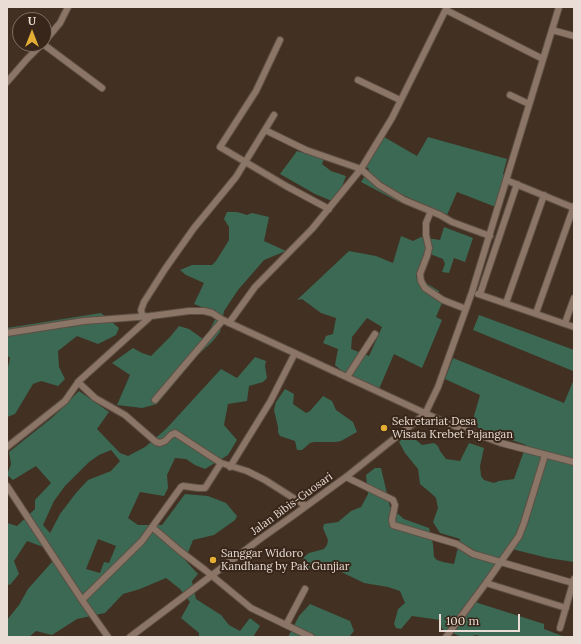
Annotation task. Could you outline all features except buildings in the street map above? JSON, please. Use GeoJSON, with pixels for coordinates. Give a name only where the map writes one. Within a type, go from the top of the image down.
{"type":"FeatureCollection","features":[{"type":"Feature","properties":{"kind":"street"},"geometry":{"type":"LineString","coordinates":[[52,32],[60,23],[68,7]]}},
{"type":"Feature","properties":{"kind":"street"},"geometry":{"type":"LineString","coordinates":[[426,414],[438,387],[472,292],[559,7]]}},
{"type":"Feature","properties":{"kind":"street"},"geometry":{"type":"LineString","coordinates":[[155,400],[255,287],[312,229],[361,169],[392,118],[447,8],[543,59]]}},
{"type":"Feature","properties":{"kind":"street"},"geometry":{"type":"LineString","coordinates":[[552,30],[574,36]]}},
{"type":"Feature","properties":{"kind":"street"},"geometry":{"type":"LineString","coordinates":[[280,40],[256,91],[220,146],[286,186],[329,209]]}},
{"type":"Feature","properties":{"kind":"street"},"geometry":{"type":"LineString","coordinates":[[52,50],[102,88]]}},
{"type":"Feature","properties":{"kind":"street"},"geometry":{"type":"LineString","coordinates":[[7,82],[34,52]]}},
{"type":"Feature","properties":{"kind":"street"},"geometry":{"type":"LineString","coordinates":[[358,80],[400,100]]}},
{"type":"Feature","properties":{"kind":"street"},"geometry":{"type":"LineString","coordinates":[[510,95],[529,104]]}},
{"type":"Feature","properties":{"kind":"street"},"geometry":{"type":"LineString","coordinates":[[142,317],[141,310],[144,302],[165,269],[194,228],[236,177],[274,115]]}},
{"type":"Feature","properties":{"kind":"street"},"geometry":{"type":"LineString","coordinates":[[265,130],[306,150],[361,169],[379,185],[390,192],[452,222],[490,236]]}},
{"type":"Feature","properties":{"kind":"street"},"geometry":{"type":"LineString","coordinates":[[506,180],[574,207],[536,314]]}},
{"type":"Feature","properties":{"kind":"street"},"geometry":{"type":"LineString","coordinates":[[480,294],[517,184]]}},
{"type":"Feature","properties":{"kind":"street"},"geometry":{"type":"LineString","coordinates":[[506,303],[544,196]]}},
{"type":"Feature","properties":{"kind":"street"},"geometry":{"type":"LineString","coordinates":[[500,199],[511,202]]}},
{"type":"Feature","properties":{"kind":"street"},"geometry":{"type":"LineString","coordinates":[[431,212],[426,222],[428,248],[427,256],[420,274],[421,281],[425,288],[443,300],[466,309]]}},
{"type":"Feature","properties":{"kind":"street"},"geometry":{"type":"LineString","coordinates":[[472,292],[574,327]]}},
{"type":"Feature","properties":{"kind":"street"},"geometry":{"type":"LineString","coordinates":[[565,323],[574,298]]}},
{"type":"Feature","properties":{"kind":"street"},"geometry":{"type":"LineString","coordinates":[[7,333],[84,321],[142,317],[189,311],[204,311],[212,313],[226,321],[426,414],[486,438],[545,456],[574,462]]}},
{"type":"Feature","properties":{"kind":"street"},"geometry":{"type":"LineString","coordinates":[[7,447],[65,401],[78,382],[151,316]]}},
{"type":"Feature","properties":{"kind":"street"},"geometry":{"type":"LineString","coordinates":[[347,377],[374,334]]}},
{"type":"Feature","properties":{"kind":"street"},"geometry":{"type":"LineString","coordinates":[[230,467],[270,402],[295,353]]}},
{"type":"Feature","properties":{"kind":"street"},"geometry":{"type":"LineString","coordinates":[[78,382],[95,398],[125,415],[156,442],[160,443],[165,441],[175,433],[221,463],[247,471],[265,480],[306,506]]}},
{"type":"Feature","properties":{"kind":"street","name":"Jalan Bibis-Guosari"},"geometry":{"type":"LineString","coordinates":[[130,637],[260,538],[346,477],[426,414]]}},
{"type":"Feature","properties":{"kind":"street"},"geometry":{"type":"LineString","coordinates":[[446,637],[486,584],[522,530],[545,456]]}},
{"type":"Feature","properties":{"kind":"street"},"geometry":{"type":"LineString","coordinates":[[82,600],[142,541],[181,487],[205,488],[221,463]]}},
{"type":"Feature","properties":{"kind":"street"},"geometry":{"type":"LineString","coordinates":[[346,477],[393,500],[395,505],[392,520],[393,525],[457,544],[468,552],[573,581],[560,628]]}},
{"type":"Feature","properties":{"kind":"street"},"geometry":{"type":"LineString","coordinates":[[7,486],[108,637]]}},
{"type":"Feature","properties":{"kind":"street"},"geometry":{"type":"LineString","coordinates":[[152,527],[251,608],[311,637]]}},
{"type":"Feature","properties":{"kind":"street"},"geometry":{"type":"LineString","coordinates":[[486,584],[566,608]]}},
{"type":"Feature","properties":{"kind":"street"},"geometry":{"type":"LineString","coordinates":[[286,625],[304,589]]}},
{"type":"Feature","properties":{"kind":"green space"},"geometry":{"type":"Polygon","coordinates":[[[384,137],[417,156],[428,137],[507,159],[503,174],[511,178],[501,209],[457,192],[447,215],[403,195],[399,202],[361,182],[369,169],[366,167],[384,137]]]}},
{"type":"Feature","properties":{"kind":"green space"},"geometry":{"type":"Polygon","coordinates":[[[297,151],[324,159],[322,164],[331,171],[346,176],[342,187],[332,201],[315,194],[280,174],[297,151]]]}},
{"type":"Feature","properties":{"kind":"green space"},"geometry":{"type":"Polygon","coordinates":[[[227,212],[237,212],[247,215],[252,213],[269,217],[264,241],[286,251],[264,260],[238,290],[224,311],[220,332],[197,356],[157,404],[142,408],[117,405],[130,375],[112,363],[133,348],[151,356],[179,326],[189,329],[203,339],[209,332],[218,313],[194,304],[204,283],[186,275],[180,270],[192,265],[212,265],[216,261],[229,240],[229,227],[224,219],[227,212]]]}},
{"type":"Feature","properties":{"kind":"green space"},"geometry":{"type":"Polygon","coordinates":[[[444,227],[473,238],[465,262],[454,258],[449,273],[442,272],[445,264],[443,259],[425,252],[416,277],[439,291],[437,299],[442,303],[436,317],[442,320],[422,368],[394,354],[379,389],[343,372],[335,365],[338,349],[323,343],[326,336],[333,334],[336,318],[321,313],[302,299],[297,300],[349,251],[376,256],[393,263],[401,236],[413,241],[421,237],[440,240],[444,227]],[[367,318],[352,337],[351,349],[369,356],[382,327],[367,318]]]}},
{"type":"Feature","properties":{"kind":"green space"},"geometry":{"type":"Polygon","coordinates":[[[101,313],[119,328],[116,335],[98,344],[77,336],[58,351],[59,367],[65,379],[58,386],[41,381],[33,384],[15,414],[7,417],[7,372],[10,358],[7,355],[7,328],[101,313]]]}},
{"type":"Feature","properties":{"kind":"green space"},"geometry":{"type":"Polygon","coordinates":[[[479,315],[574,350],[574,377],[573,371],[473,330],[479,315]]]}},
{"type":"Feature","properties":{"kind":"green space"},"geometry":{"type":"Polygon","coordinates":[[[255,357],[266,361],[265,366],[267,378],[263,382],[249,386],[247,401],[228,404],[224,425],[237,440],[228,455],[205,469],[186,459],[175,458],[167,475],[168,488],[164,496],[140,492],[128,518],[138,525],[162,525],[185,494],[208,496],[226,503],[237,516],[235,520],[214,535],[193,540],[185,560],[198,574],[192,581],[196,599],[221,615],[229,625],[240,631],[250,618],[260,626],[253,637],[199,637],[199,633],[181,618],[190,602],[180,589],[166,578],[140,589],[123,594],[105,613],[77,619],[52,635],[36,631],[29,637],[7,637],[7,620],[19,605],[28,589],[52,562],[46,548],[27,541],[14,561],[19,574],[10,585],[7,584],[7,523],[17,526],[35,509],[35,500],[51,483],[36,466],[13,480],[7,475],[11,464],[9,452],[53,417],[79,391],[109,412],[97,429],[120,453],[128,456],[145,447],[166,429],[221,369],[237,378],[255,357]],[[111,450],[99,455],[89,462],[65,486],[54,501],[43,525],[50,533],[60,514],[88,480],[111,471],[120,461],[111,450]],[[98,539],[86,569],[100,573],[104,562],[109,563],[116,546],[98,539]]]}},
{"type":"Feature","properties":{"kind":"green space"},"geometry":{"type":"Polygon","coordinates":[[[453,358],[564,403],[574,379],[574,562],[548,558],[508,548],[475,602],[544,624],[544,629],[565,637],[483,637],[476,635],[462,637],[442,629],[440,620],[412,616],[401,629],[396,628],[394,624],[398,609],[405,603],[400,591],[388,587],[364,583],[327,565],[316,569],[307,570],[300,564],[309,553],[324,549],[327,545],[328,540],[323,528],[324,524],[338,522],[351,511],[361,507],[368,494],[366,475],[375,468],[381,468],[390,507],[404,519],[429,528],[433,544],[434,557],[437,560],[454,564],[460,539],[440,533],[433,522],[438,508],[436,498],[420,484],[418,469],[405,453],[399,442],[408,433],[422,445],[434,443],[438,446],[446,459],[460,461],[469,443],[484,448],[480,466],[481,476],[484,480],[494,483],[514,479],[526,445],[480,429],[472,423],[480,395],[445,379],[453,358]]]}},
{"type":"Feature","properties":{"kind":"green space"},"geometry":{"type":"Polygon","coordinates":[[[285,389],[294,394],[293,404],[306,413],[310,411],[323,396],[332,401],[336,410],[353,422],[357,432],[341,441],[314,442],[310,443],[302,450],[297,450],[295,441],[280,436],[278,432],[274,410],[276,402],[285,389]]]}},
{"type":"Feature","properties":{"kind":"green space"},"geometry":{"type":"Polygon","coordinates":[[[310,604],[350,621],[354,631],[349,637],[288,637],[299,616],[310,604]]]}},
{"type":"Feature","properties":{"kind":"place","name":"Sekretariat Desa Wisata Krebet Pajangan"},"geometry":{"type":"Point","coordinates":[384,428]}},
{"type":"Feature","properties":{"kind":"place","name":"Sanggar Widoro Kandhang by Pak Gunjiar"},"geometry":{"type":"Point","coordinates":[213,560]}}]}
